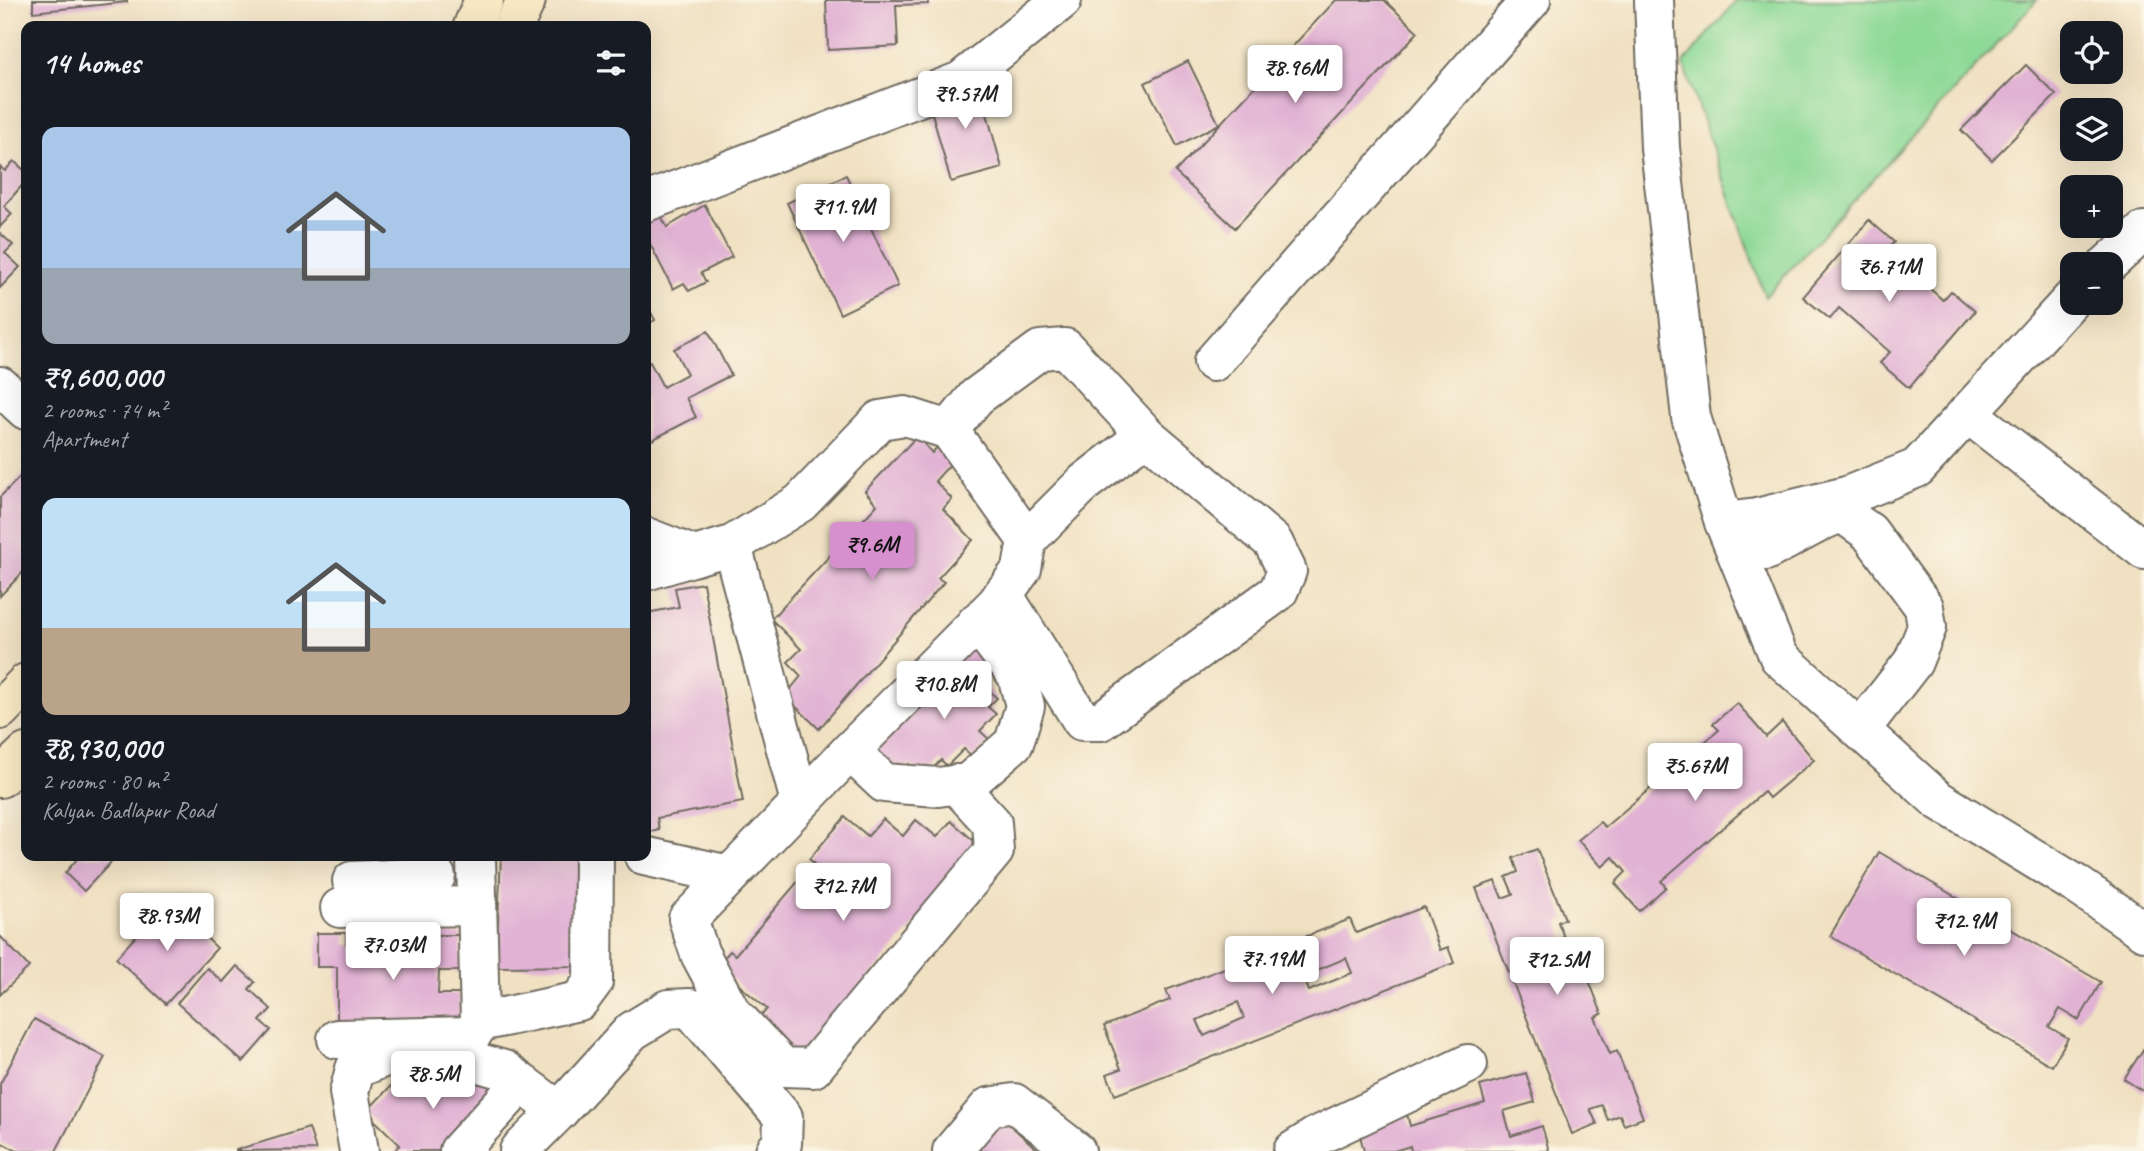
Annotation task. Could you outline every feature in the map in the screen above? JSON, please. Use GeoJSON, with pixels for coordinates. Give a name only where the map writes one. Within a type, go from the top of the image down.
{"type":"FeatureCollection","features":[{"type":"Feature","properties":{"kind":"main road"},"geometry":{"type":"LineString","coordinates":[[475,21],[484,0]]}},
{"type":"Feature","properties":{"kind":"main road"},"geometry":{"type":"LineString","coordinates":[[516,21],[526,0]]}},
{"type":"Feature","properties":{"kind":"main road"},"geometry":{"type":"LineString","coordinates":[[0,710],[21,688]]}},
{"type":"Feature","properties":{"kind":"main road"},"geometry":{"type":"LineString","coordinates":[[0,778],[21,758]]}},
{"type":"Feature","properties":{"kind":"street"},"geometry":{"type":"LineString","coordinates":[[651,200],[961,81],[1062,0]]}},
{"type":"Feature","properties":{"kind":"street"},"geometry":{"type":"LineString","coordinates":[[1213,362],[1531,0]]}},
{"type":"Feature","properties":{"kind":"street"},"geometry":{"type":"LineString","coordinates":[[1654,0],[1660,148],[1690,417],[1730,535],[1779,657],[1938,800],[2077,885],[2144,931]]}},
{"type":"Feature","properties":{"kind":"street"},"geometry":{"type":"LineString","coordinates":[[2121,252],[2144,231]]}},
{"type":"Feature","properties":{"kind":"street"},"geometry":{"type":"LineString","coordinates":[[1730,535],[1757,518],[1847,496],[1917,468],[2060,312]]}},
{"type":"Feature","properties":{"kind":"street"},"geometry":{"type":"LineString","coordinates":[[949,430],[976,397],[1040,350],[1065,348],[1146,435],[1273,542],[1287,570],[1278,592],[1101,721],[1082,720],[1003,594]]}},
{"type":"Feature","properties":{"kind":"street"},"geometry":{"type":"LineString","coordinates":[[0,386],[21,405]]}},
{"type":"Feature","properties":{"kind":"street"},"geometry":{"type":"LineString","coordinates":[[1968,413],[2144,550]]}},
{"type":"Feature","properties":{"kind":"street"},"geometry":{"type":"LineString","coordinates":[[651,569],[732,545],[800,503],[880,421],[905,416],[949,430],[1027,540]]}},
{"type":"Feature","properties":{"kind":"street"},"geometry":{"type":"LineString","coordinates":[[956,784],[992,823],[994,851],[813,1068],[783,1067],[731,1012],[700,954],[688,919],[978,622],[1022,569],[1027,540],[1085,482],[1146,435]]}},
{"type":"Feature","properties":{"kind":"street"},"geometry":{"type":"LineString","coordinates":[[1730,535],[1766,551],[1824,520],[1838,514],[1845,515],[1869,532],[1924,607],[1927,627],[1913,662],[1860,730]]}},
{"type":"Feature","properties":{"kind":"street"},"geometry":{"type":"LineString","coordinates":[[651,539],[695,556]]}},
{"type":"Feature","properties":{"kind":"street"},"geometry":{"type":"LineString","coordinates":[[732,545],[800,802]]}},
{"type":"Feature","properties":{"kind":"street"},"geometry":{"type":"LineString","coordinates":[[850,751],[884,783],[939,787],[968,783],[1014,743],[1025,706],[1017,675],[978,622]]}},
{"type":"Feature","properties":{"kind":"street"},"geometry":{"type":"LineString","coordinates":[[651,858],[729,876]]}},
{"type":"Feature","properties":{"kind":"street"},"geometry":{"type":"LineString","coordinates":[[337,1039],[471,1036],[480,1021],[476,861]]}},
{"type":"Feature","properties":{"kind":"street"},"geometry":{"type":"LineString","coordinates":[[480,1021],[579,1001],[593,982],[594,861]]}},
{"type":"Feature","properties":{"kind":"street"},"geometry":{"type":"LineString","coordinates":[[393,893],[436,876]]}},
{"type":"Feature","properties":{"kind":"street"},"geometry":{"type":"LineString","coordinates":[[346,895],[393,893],[477,906]]}},
{"type":"Feature","properties":{"kind":"street"},"geometry":{"type":"LineString","coordinates":[[519,1151],[632,1031],[668,1009],[690,1009],[783,1117],[782,1144],[775,1151]]}},
{"type":"Feature","properties":{"kind":"street"},"geometry":{"type":"LineString","coordinates":[[359,1151],[349,1091],[355,1069],[393,1054],[458,1057],[504,1070],[559,1111]]}},
{"type":"Feature","properties":{"kind":"street"},"geometry":{"type":"LineString","coordinates":[[1293,1151],[1315,1137],[1468,1064]]}},
{"type":"Feature","properties":{"kind":"street"},"geometry":{"type":"LineString","coordinates":[[459,1151],[521,1083]]}},
{"type":"Feature","properties":{"kind":"street"},"geometry":{"type":"LineString","coordinates":[[952,1151],[989,1107],[1014,1103],[1076,1151]]}},
{"type":"Feature","properties":{"kind":"green space"},"geometry":{"type":"Polygon","coordinates":[[[1737,0],[2037,0],[1765,297],[1683,64],[1737,0]]]}},
{"type":"Feature","properties":{"kind":"building"},"geometry":{"type":"Polygon","coordinates":[[[33,0],[127,0],[127,2],[33,12],[33,0]]]}},
{"type":"Feature","properties":{"kind":"building"},"geometry":{"type":"Polygon","coordinates":[[[826,0],[928,0],[928,4],[896,5],[898,46],[828,50],[826,0]]]}},
{"type":"Feature","properties":{"kind":"building"},"geometry":{"type":"Polygon","coordinates":[[[1336,0],[1384,0],[1418,32],[1235,228],[1175,172],[1336,0]]]}},
{"type":"Feature","properties":{"kind":"building"},"geometry":{"type":"Polygon","coordinates":[[[1188,61],[1219,124],[1177,146],[1145,83],[1188,61]]]}},
{"type":"Feature","properties":{"kind":"building"},"geometry":{"type":"Polygon","coordinates":[[[2026,65],[2056,95],[1992,160],[1961,130],[2026,65]]]}},
{"type":"Feature","properties":{"kind":"building"},"geometry":{"type":"Polygon","coordinates":[[[978,81],[1002,168],[951,182],[927,95],[978,81]]]}},
{"type":"Feature","properties":{"kind":"building"},"geometry":{"type":"Polygon","coordinates":[[[14,161],[21,167],[21,187],[4,206],[12,214],[0,227],[0,167],[5,171],[14,161]]]}},
{"type":"Feature","properties":{"kind":"building"},"geometry":{"type":"Polygon","coordinates":[[[846,175],[898,286],[840,314],[787,203],[846,175]]]}},
{"type":"Feature","properties":{"kind":"building"},"geometry":{"type":"Polygon","coordinates":[[[655,205],[667,227],[705,205],[732,257],[701,273],[706,282],[689,291],[684,283],[673,289],[651,246],[651,207],[655,205]]]}},
{"type":"Feature","properties":{"kind":"building"},"geometry":{"type":"Polygon","coordinates":[[[1869,220],[1894,242],[1886,251],[1943,300],[1951,291],[1975,311],[1909,388],[1880,363],[1890,352],[1839,308],[1830,319],[1803,297],[1869,220]]]}},
{"type":"Feature","properties":{"kind":"building"},"geometry":{"type":"Polygon","coordinates":[[[0,233],[13,245],[5,253],[20,267],[0,288],[0,233]]]}},
{"type":"Feature","properties":{"kind":"building"},"geometry":{"type":"Polygon","coordinates":[[[708,331],[731,375],[686,398],[696,417],[651,440],[651,364],[663,387],[687,374],[674,349],[708,331]]]}},
{"type":"Feature","properties":{"kind":"building"},"geometry":{"type":"Polygon","coordinates":[[[917,436],[932,453],[939,445],[953,461],[935,481],[952,499],[943,509],[973,540],[938,578],[944,582],[819,729],[785,696],[801,676],[788,662],[801,649],[771,619],[877,505],[865,491],[917,436]]]}},
{"type":"Feature","properties":{"kind":"building"},"geometry":{"type":"Polygon","coordinates":[[[21,476],[21,574],[0,596],[0,497],[21,476]]]}},
{"type":"Feature","properties":{"kind":"building"},"geometry":{"type":"Polygon","coordinates":[[[703,583],[743,802],[657,818],[659,830],[651,832],[651,612],[679,607],[675,588],[703,583]]]}},
{"type":"Feature","properties":{"kind":"building"},"geometry":{"type":"Polygon","coordinates":[[[972,647],[995,668],[981,683],[997,698],[988,707],[996,714],[980,731],[990,740],[974,758],[964,749],[947,766],[941,760],[924,778],[909,764],[898,776],[874,754],[972,647]]]}},
{"type":"Feature","properties":{"kind":"building"},"geometry":{"type":"Polygon","coordinates":[[[1737,703],[1766,737],[1782,722],[1814,760],[1769,798],[1764,792],[1661,881],[1666,887],[1639,911],[1615,883],[1626,872],[1613,857],[1602,867],[1578,840],[1600,822],[1605,827],[1719,730],[1713,724],[1737,703]]]}},
{"type":"Feature","properties":{"kind":"building"},"geometry":{"type":"Polygon","coordinates":[[[845,817],[868,836],[883,819],[903,836],[916,820],[937,837],[951,821],[981,847],[800,1058],[757,1021],[767,1009],[717,966],[730,951],[735,955],[814,863],[809,859],[845,817]]]}},
{"type":"Feature","properties":{"kind":"building"},"geometry":{"type":"Polygon","coordinates":[[[1537,849],[1565,919],[1558,922],[1576,968],[1583,965],[1602,1014],[1595,1017],[1610,1054],[1617,1051],[1643,1118],[1624,1125],[1620,1115],[1608,1120],[1602,1105],[1590,1109],[1597,1124],[1572,1134],[1476,888],[1495,881],[1502,898],[1513,894],[1506,877],[1518,872],[1513,858],[1537,849]]]}},
{"type":"Feature","properties":{"kind":"building"},"geometry":{"type":"Polygon","coordinates":[[[1879,852],[2101,982],[2079,1020],[2060,1009],[2049,1027],[2068,1038],[2052,1066],[1830,936],[1879,852]]]}},
{"type":"Feature","properties":{"kind":"building"},"geometry":{"type":"Polygon","coordinates":[[[75,861],[112,861],[84,891],[65,873],[75,861]]]}},
{"type":"Feature","properties":{"kind":"building"},"geometry":{"type":"Polygon","coordinates":[[[501,861],[582,861],[582,966],[496,967],[501,861]]]}},
{"type":"Feature","properties":{"kind":"building"},"geometry":{"type":"Polygon","coordinates":[[[168,901],[217,948],[166,1004],[116,958],[168,901]]]}},
{"type":"Feature","properties":{"kind":"building"},"geometry":{"type":"Polygon","coordinates":[[[1424,907],[1440,950],[1448,947],[1454,963],[1115,1095],[1107,1074],[1121,1069],[1104,1026],[1170,1000],[1166,990],[1238,963],[1243,975],[1284,959],[1279,947],[1350,919],[1356,933],[1424,907]],[[1346,958],[1303,976],[1309,991],[1352,973],[1346,958]],[[1238,1002],[1197,1020],[1204,1036],[1244,1018],[1238,1002]]]}},
{"type":"Feature","properties":{"kind":"building"},"geometry":{"type":"Polygon","coordinates":[[[317,933],[346,933],[346,944],[413,945],[414,935],[461,935],[460,971],[439,971],[438,994],[460,994],[460,1030],[337,1028],[337,967],[317,967],[317,933]]]}},
{"type":"Feature","properties":{"kind":"building"},"geometry":{"type":"Polygon","coordinates":[[[0,936],[29,967],[0,995],[0,936]]]}},
{"type":"Feature","properties":{"kind":"building"},"geometry":{"type":"Polygon","coordinates":[[[237,966],[255,982],[249,989],[271,1009],[260,1021],[271,1030],[243,1062],[177,1003],[207,968],[223,982],[237,966]]]}},
{"type":"Feature","properties":{"kind":"building"},"geometry":{"type":"Polygon","coordinates":[[[34,1019],[105,1057],[56,1151],[17,1151],[0,1142],[0,1084],[34,1019]]]}},
{"type":"Feature","properties":{"kind":"building"},"geometry":{"type":"Polygon","coordinates":[[[2144,1048],[2144,1092],[2124,1079],[2144,1048]]]}},
{"type":"Feature","properties":{"kind":"building"},"geometry":{"type":"Polygon","coordinates":[[[470,1065],[501,1095],[449,1151],[394,1151],[400,1145],[366,1112],[406,1070],[427,1090],[437,1079],[448,1089],[470,1065]]]}},
{"type":"Feature","properties":{"kind":"building"},"geometry":{"type":"Polygon","coordinates":[[[1526,1073],[1535,1102],[1504,1111],[1511,1136],[1542,1126],[1549,1151],[1411,1151],[1410,1146],[1394,1151],[1364,1151],[1358,1128],[1407,1114],[1410,1126],[1485,1103],[1480,1086],[1526,1073]]]}},
{"type":"Feature","properties":{"kind":"building"},"geometry":{"type":"Polygon","coordinates":[[[1003,1119],[1039,1151],[976,1151],[1003,1119]]]}},
{"type":"Feature","properties":{"kind":"building"},"geometry":{"type":"Polygon","coordinates":[[[309,1128],[316,1150],[236,1151],[236,1150],[309,1128]]]}}]}
